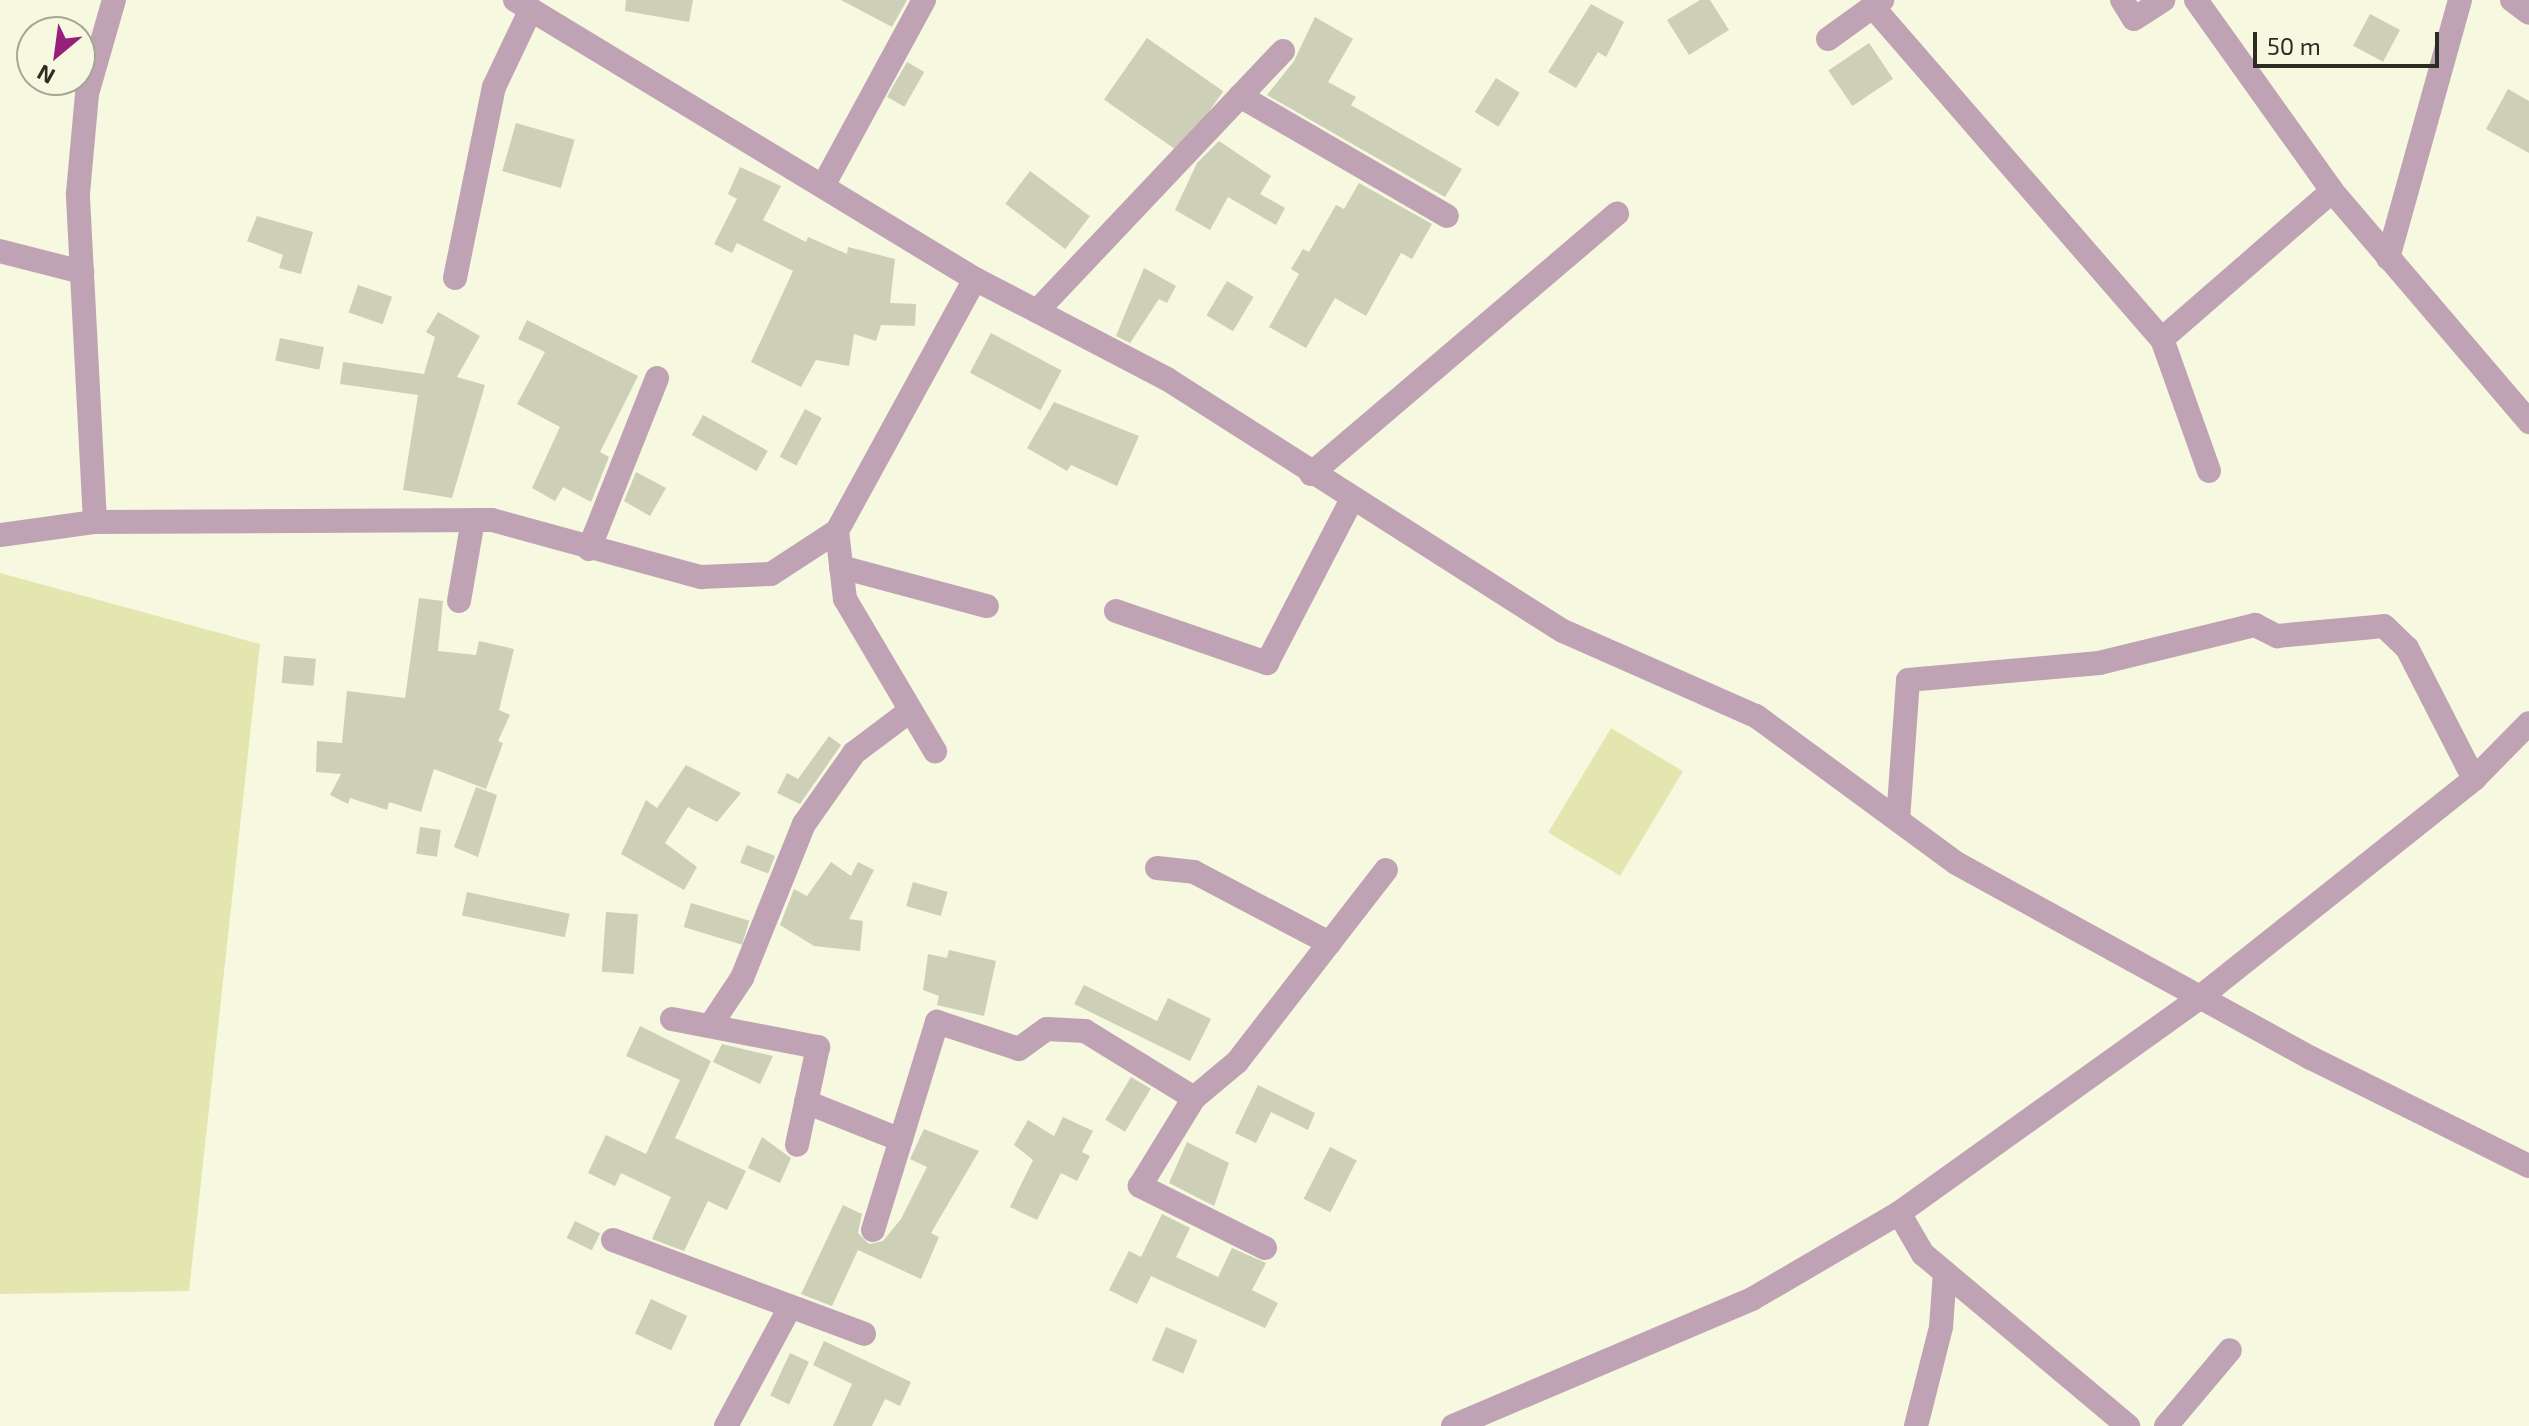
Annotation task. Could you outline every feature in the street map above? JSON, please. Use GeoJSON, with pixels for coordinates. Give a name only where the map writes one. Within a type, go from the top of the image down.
{"type":"FeatureCollection","features":[{"type":"Feature","properties":{"kind":"street"},"geometry":{"type":"LineString","coordinates":[[95,522],[78,193],[87,94],[114,0]]}},
{"type":"Feature","properties":{"kind":"street"},"geometry":{"type":"LineString","coordinates":[[823,186],[924,0]]}},
{"type":"Feature","properties":{"kind":"street"},"geometry":{"type":"LineString","coordinates":[[2122,0],[2134,19],[2163,0]]}},
{"type":"Feature","properties":{"kind":"street"},"geometry":{"type":"LineString","coordinates":[[2196,0],[2332,191],[2529,422]]}},
{"type":"Feature","properties":{"kind":"street"},"geometry":{"type":"LineString","coordinates":[[2388,258],[2460,0]]}},
{"type":"Feature","properties":{"kind":"street"},"geometry":{"type":"LineString","coordinates":[[2512,0],[2529,13]]}},
{"type":"Feature","properties":{"kind":"street"},"geometry":{"type":"LineString","coordinates":[[1828,39],[1878,3],[2162,339],[2209,471]]}},
{"type":"Feature","properties":{"kind":"street"},"geometry":{"type":"LineString","coordinates":[[455,278],[494,87],[523,5],[975,279],[1167,379],[1311,474],[1563,631],[1756,716],[1956,863],[2199,998],[2529,1166]]}},
{"type":"Feature","properties":{"kind":"street"},"geometry":{"type":"LineString","coordinates":[[1037,311],[1283,51]]}},
{"type":"Feature","properties":{"kind":"street"},"geometry":{"type":"LineString","coordinates":[[1240,96],[1447,216]]}},
{"type":"Feature","properties":{"kind":"street"},"geometry":{"type":"LineString","coordinates":[[2162,339],[2332,191]]}},
{"type":"Feature","properties":{"kind":"street"},"geometry":{"type":"LineString","coordinates":[[1311,474],[1617,214]]}},
{"type":"Feature","properties":{"kind":"street"},"geometry":{"type":"LineString","coordinates":[[0,251],[82,272]]}},
{"type":"Feature","properties":{"kind":"street"},"geometry":{"type":"LineString","coordinates":[[0,535],[95,522],[473,520],[701,577],[771,574],[837,531],[975,279]]}},
{"type":"Feature","properties":{"kind":"street"},"geometry":{"type":"LineString","coordinates":[[589,549],[657,378]]}},
{"type":"Feature","properties":{"kind":"street"},"geometry":{"type":"LineString","coordinates":[[1116,611],[1267,663],[1352,499]]}},
{"type":"Feature","properties":{"kind":"street"},"geometry":{"type":"LineString","coordinates":[[459,601],[473,520]]}},
{"type":"Feature","properties":{"kind":"street"},"geometry":{"type":"LineString","coordinates":[[837,531],[845,599],[935,751]]}},
{"type":"Feature","properties":{"kind":"street"},"geometry":{"type":"LineString","coordinates":[[841,567],[987,606]]}},
{"type":"Feature","properties":{"kind":"street"},"geometry":{"type":"LineString","coordinates":[[1898,820],[1908,680],[2099,663],[2255,625],[2277,636],[2384,626],[2407,648],[2474,779]]}},
{"type":"Feature","properties":{"kind":"street"},"geometry":{"type":"LineString","coordinates":[[710,1026],[742,978],[804,824],[854,753],[910,711]]}},
{"type":"Feature","properties":{"kind":"street"},"geometry":{"type":"LineString","coordinates":[[1453,1426],[1752,1299],[1899,1213],[2199,998],[2474,779],[2529,723]]}},
{"type":"Feature","properties":{"kind":"street"},"geometry":{"type":"LineString","coordinates":[[1157,868],[1194,872],[1329,943]]}},
{"type":"Feature","properties":{"kind":"street"},"geometry":{"type":"LineString","coordinates":[[1265,1248],[1140,1186],[1194,1098],[1237,1062],[1386,870]]}},
{"type":"Feature","properties":{"kind":"street"},"geometry":{"type":"LineString","coordinates":[[672,1019],[818,1047],[797,1145]]}},
{"type":"Feature","properties":{"kind":"street"},"geometry":{"type":"LineString","coordinates":[[873,1230],[937,1022],[1019,1049],[1047,1029],[1085,1031],[1194,1098]]}},
{"type":"Feature","properties":{"kind":"street"},"geometry":{"type":"LineString","coordinates":[[806,1102],[901,1140]]}},
{"type":"Feature","properties":{"kind":"street"},"geometry":{"type":"LineString","coordinates":[[1899,1213],[1923,1254],[2128,1426]]}},
{"type":"Feature","properties":{"kind":"street"},"geometry":{"type":"LineString","coordinates":[[613,1240],[864,1334]]}},
{"type":"Feature","properties":{"kind":"street"},"geometry":{"type":"LineString","coordinates":[[1916,1426],[1941,1327],[1945,1273]]}},
{"type":"Feature","properties":{"kind":"street"},"geometry":{"type":"LineString","coordinates":[[726,1426],[790,1307]]}},
{"type":"Feature","properties":{"kind":"street"},"geometry":{"type":"LineString","coordinates":[[2166,1426],[2230,1350]]}},
{"type":"Feature","properties":{"kind":"green space"},"geometry":{"type":"Polygon","coordinates":[[[0,573],[260,644],[189,1291],[0,1294],[0,573]]]}},
{"type":"Feature","properties":{"kind":"green space"},"geometry":{"type":"Polygon","coordinates":[[[1611,728],[1683,771],[1620,876],[1548,833],[1611,728]]]}},
{"type":"Feature","properties":{"kind":"building"},"geometry":{"type":"Polygon","coordinates":[[[626,0],[693,0],[689,22],[625,11],[626,0]]]}},
{"type":"Feature","properties":{"kind":"building"},"geometry":{"type":"Polygon","coordinates":[[[841,0],[907,0],[892,27],[841,0]]]}},
{"type":"Feature","properties":{"kind":"building"},"geometry":{"type":"Polygon","coordinates":[[[1700,0],[1710,0],[1729,30],[1689,55],[1667,20],[1700,0]]]}},
{"type":"Feature","properties":{"kind":"building"},"geometry":{"type":"Polygon","coordinates":[[[1591,4],[1624,22],[1606,57],[1598,52],[1576,88],[1548,72],[1591,4]]]}},
{"type":"Feature","properties":{"kind":"building"},"geometry":{"type":"Polygon","coordinates":[[[2370,14],[2400,30],[2383,62],[2353,46],[2370,14]]]}},
{"type":"Feature","properties":{"kind":"building"},"geometry":{"type":"Polygon","coordinates":[[[1315,17],[1353,39],[1328,82],[1356,97],[1351,105],[1462,169],[1445,197],[1267,95],[1294,61],[1315,17]]]}},
{"type":"Feature","properties":{"kind":"building"},"geometry":{"type":"Polygon","coordinates":[[[1147,38],[1223,91],[1180,153],[1104,99],[1147,38]]]}},
{"type":"Feature","properties":{"kind":"building"},"geometry":{"type":"Polygon","coordinates":[[[1869,43],[1893,79],[1852,106],[1828,70],[1869,43]]]}},
{"type":"Feature","properties":{"kind":"building"},"geometry":{"type":"Polygon","coordinates":[[[907,62],[924,72],[904,107],[887,97],[907,62]]]}},
{"type":"Feature","properties":{"kind":"building"},"geometry":{"type":"Polygon","coordinates":[[[1496,78],[1520,93],[1499,127],[1475,112],[1496,78]]]}},
{"type":"Feature","properties":{"kind":"building"},"geometry":{"type":"Polygon","coordinates":[[[2508,89],[2529,101],[2529,153],[2486,129],[2508,89]]]}},
{"type":"Feature","properties":{"kind":"building"},"geometry":{"type":"Polygon","coordinates":[[[516,123],[575,140],[561,188],[502,171],[516,123]]]}},
{"type":"Feature","properties":{"kind":"building"},"geometry":{"type":"Polygon","coordinates":[[[1219,141],[1271,176],[1260,194],[1285,208],[1276,225],[1228,197],[1210,230],[1175,210],[1197,163],[1219,141]]]}},
{"type":"Feature","properties":{"kind":"building"},"geometry":{"type":"Polygon","coordinates":[[[740,167],[781,186],[763,220],[806,242],[808,237],[847,254],[848,247],[895,259],[890,303],[916,304],[915,326],[881,325],[876,341],[854,334],[849,366],[816,360],[801,387],[751,362],[793,271],[737,243],[732,253],[714,244],[737,199],[728,194],[740,167]]]}},
{"type":"Feature","properties":{"kind":"building"},"geometry":{"type":"Polygon","coordinates":[[[1030,171],[1090,216],[1065,249],[1005,204],[1030,171]]]}},
{"type":"Feature","properties":{"kind":"building"},"geometry":{"type":"Polygon","coordinates":[[[1359,183],[1432,224],[1412,259],[1401,253],[1366,316],[1335,298],[1306,348],[1269,327],[1299,274],[1291,269],[1303,249],[1309,252],[1336,205],[1344,209],[1359,183]]]}},
{"type":"Feature","properties":{"kind":"building"},"geometry":{"type":"Polygon","coordinates":[[[257,216],[313,232],[301,274],[279,268],[283,255],[247,241],[257,216]]]}},
{"type":"Feature","properties":{"kind":"building"},"geometry":{"type":"Polygon","coordinates":[[[1144,268],[1176,286],[1167,303],[1159,299],[1130,343],[1116,336],[1144,268]]]}},
{"type":"Feature","properties":{"kind":"building"},"geometry":{"type":"Polygon","coordinates":[[[1227,281],[1254,297],[1233,331],[1206,315],[1227,281]]]}},
{"type":"Feature","properties":{"kind":"building"},"geometry":{"type":"Polygon","coordinates":[[[358,285],[392,297],[383,324],[349,312],[358,285]]]}},
{"type":"Feature","properties":{"kind":"building"},"geometry":{"type":"Polygon","coordinates":[[[438,312],[480,336],[457,377],[485,385],[452,498],[403,490],[418,395],[340,384],[343,362],[424,374],[435,337],[426,332],[438,312]]]}},
{"type":"Feature","properties":{"kind":"building"},"geometry":{"type":"Polygon","coordinates":[[[527,320],[638,376],[600,452],[609,457],[591,502],[563,487],[555,501],[532,488],[560,427],[517,404],[545,352],[518,339],[527,320]]]}},
{"type":"Feature","properties":{"kind":"building"},"geometry":{"type":"Polygon","coordinates":[[[991,333],[1062,371],[1041,410],[970,373],[991,333]]]}},
{"type":"Feature","properties":{"kind":"building"},"geometry":{"type":"Polygon","coordinates":[[[280,338],[324,347],[319,370],[275,360],[280,338]]]}},
{"type":"Feature","properties":{"kind":"building"},"geometry":{"type":"Polygon","coordinates":[[[1054,402],[1139,436],[1117,486],[1071,465],[1067,471],[1027,448],[1054,402]]]}},
{"type":"Feature","properties":{"kind":"building"},"geometry":{"type":"Polygon","coordinates":[[[805,409],[822,418],[796,466],[780,457],[805,409]]]}},
{"type":"Feature","properties":{"kind":"building"},"geometry":{"type":"Polygon","coordinates":[[[703,415],[768,451],[757,471],[692,435],[703,415]]]}},
{"type":"Feature","properties":{"kind":"building"},"geometry":{"type":"Polygon","coordinates":[[[636,472],[666,488],[650,516],[624,501],[636,472]]]}},
{"type":"Feature","properties":{"kind":"building"},"geometry":{"type":"Polygon","coordinates":[[[419,598],[443,601],[438,651],[476,655],[479,641],[514,649],[499,710],[510,715],[498,741],[503,743],[486,789],[434,769],[421,812],[389,802],[387,810],[350,798],[348,804],[330,795],[341,774],[316,772],[317,741],[342,743],[347,691],[405,698],[419,598]]]}},
{"type":"Feature","properties":{"kind":"building"},"geometry":{"type":"Polygon","coordinates":[[[284,656],[316,659],[314,686],[282,683],[284,656]]]}},
{"type":"Feature","properties":{"kind":"building"},"geometry":{"type":"Polygon","coordinates":[[[829,736],[841,745],[800,804],[777,793],[787,773],[798,779],[829,736]]]}},
{"type":"Feature","properties":{"kind":"building"},"geometry":{"type":"Polygon","coordinates":[[[686,765],[741,793],[717,822],[688,807],[665,843],[697,867],[684,890],[621,854],[646,800],[657,808],[686,765]]]}},
{"type":"Feature","properties":{"kind":"building"},"geometry":{"type":"Polygon","coordinates":[[[476,787],[497,795],[478,857],[454,847],[476,787]]]}},
{"type":"Feature","properties":{"kind":"building"},"geometry":{"type":"Polygon","coordinates":[[[420,827],[441,830],[437,857],[416,854],[420,827]]]}},
{"type":"Feature","properties":{"kind":"building"},"geometry":{"type":"Polygon","coordinates":[[[747,845],[775,856],[768,873],[740,863],[747,845]]]}},
{"type":"Feature","properties":{"kind":"building"},"geometry":{"type":"Polygon","coordinates":[[[831,862],[851,876],[858,862],[874,870],[849,919],[863,921],[860,951],[814,946],[780,925],[794,889],[807,896],[831,862]]]}},
{"type":"Feature","properties":{"kind":"building"},"geometry":{"type":"Polygon","coordinates":[[[913,882],[948,892],[941,916],[906,906],[913,882]]]}},
{"type":"Feature","properties":{"kind":"building"},"geometry":{"type":"Polygon","coordinates":[[[467,892],[570,914],[565,937],[462,915],[467,892]]]}},
{"type":"Feature","properties":{"kind":"building"},"geometry":{"type":"Polygon","coordinates":[[[691,903],[749,921],[742,945],[684,927],[691,903]]]}},
{"type":"Feature","properties":{"kind":"building"},"geometry":{"type":"Polygon","coordinates":[[[606,912],[638,914],[634,974],[602,972],[606,912]]]}},
{"type":"Feature","properties":{"kind":"building"},"geometry":{"type":"Polygon","coordinates":[[[949,950],[996,961],[984,1016],[937,1005],[939,996],[923,990],[928,954],[947,958],[949,950]]]}},
{"type":"Feature","properties":{"kind":"building"},"geometry":{"type":"Polygon","coordinates":[[[1084,985],[1157,1021],[1168,998],[1211,1019],[1190,1061],[1074,1004],[1084,985]]]}},
{"type":"Feature","properties":{"kind":"building"},"geometry":{"type":"Polygon","coordinates":[[[640,1026],[711,1061],[675,1138],[746,1171],[727,1210],[708,1201],[684,1251],[652,1239],[671,1197],[621,1173],[615,1186],[588,1173],[606,1135],[646,1154],[680,1080],[626,1056],[640,1026]]]}},
{"type":"Feature","properties":{"kind":"building"},"geometry":{"type":"Polygon","coordinates":[[[722,1044],[773,1056],[760,1084],[713,1062],[722,1044]]]}},
{"type":"Feature","properties":{"kind":"building"},"geometry":{"type":"Polygon","coordinates":[[[1131,1077],[1151,1089],[1125,1132],[1105,1120],[1131,1077]]]}},
{"type":"Feature","properties":{"kind":"building"},"geometry":{"type":"Polygon","coordinates":[[[1258,1085],[1315,1113],[1308,1130],[1271,1112],[1256,1143],[1235,1133],[1258,1085]]]}},
{"type":"Feature","properties":{"kind":"building"},"geometry":{"type":"Polygon","coordinates":[[[1063,1117],[1093,1131],[1082,1152],[1090,1156],[1077,1181],[1061,1173],[1037,1220],[1010,1207],[1033,1160],[1014,1145],[1028,1120],[1054,1136],[1063,1117]]]}},
{"type":"Feature","properties":{"kind":"building"},"geometry":{"type":"Polygon","coordinates":[[[924,1129],[979,1151],[931,1233],[939,1237],[921,1279],[858,1250],[832,1306],[801,1294],[843,1205],[862,1214],[858,1233],[869,1244],[883,1241],[901,1219],[927,1167],[910,1159],[924,1129]]]}},
{"type":"Feature","properties":{"kind":"building"},"geometry":{"type":"Polygon","coordinates":[[[762,1137],[791,1158],[780,1183],[748,1168],[762,1137]]]}},
{"type":"Feature","properties":{"kind":"building"},"geometry":{"type":"Polygon","coordinates":[[[1187,1142],[1229,1163],[1214,1206],[1169,1183],[1187,1142]]]}},
{"type":"Feature","properties":{"kind":"building"},"geometry":{"type":"Polygon","coordinates":[[[1330,1147],[1357,1161],[1330,1212],[1304,1199],[1330,1147]]]}},
{"type":"Feature","properties":{"kind":"building"},"geometry":{"type":"Polygon","coordinates":[[[1162,1214],[1190,1228],[1176,1257],[1218,1277],[1232,1248],[1266,1263],[1252,1290],[1278,1303],[1265,1328],[1151,1276],[1137,1304],[1109,1290],[1129,1251],[1141,1257],[1162,1214]]]}},
{"type":"Feature","properties":{"kind":"building"},"geometry":{"type":"Polygon","coordinates":[[[575,1221],[600,1233],[592,1250],[567,1238],[575,1221]]]}},
{"type":"Feature","properties":{"kind":"building"},"geometry":{"type":"Polygon","coordinates":[[[651,1299],[687,1316],[671,1350],[635,1333],[651,1299]]]}},
{"type":"Feature","properties":{"kind":"building"},"geometry":{"type":"Polygon","coordinates":[[[1166,1327],[1197,1340],[1183,1373],[1152,1360],[1166,1327]]]}},
{"type":"Feature","properties":{"kind":"building"},"geometry":{"type":"Polygon","coordinates":[[[824,1341],[911,1382],[900,1406],[885,1399],[872,1426],[833,1426],[852,1384],[813,1365],[824,1341]]]}},
{"type":"Feature","properties":{"kind":"building"},"geometry":{"type":"Polygon","coordinates":[[[790,1353],[809,1362],[789,1404],[770,1396],[790,1353]]]}}]}
